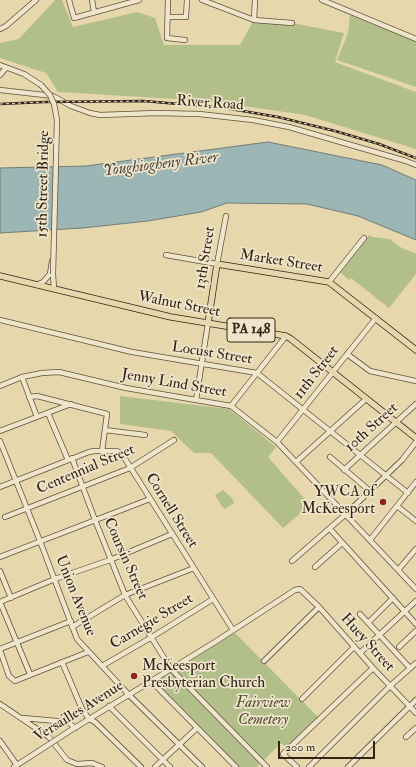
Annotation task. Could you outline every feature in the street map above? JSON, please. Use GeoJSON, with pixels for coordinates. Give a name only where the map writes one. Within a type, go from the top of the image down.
{"type":"FeatureCollection","features":[{"type":"Feature","properties":{"kind":"main road","name":"Market Street"},"geometry":{"type":"LineString","coordinates":[[217,264],[329,282],[416,350]]}},
{"type":"Feature","properties":{"kind":"main road","name":"13th Street"},"geometry":{"type":"LineString","coordinates":[[208,323],[217,264]]}},
{"type":"Feature","properties":{"kind":"main road","name":"Walnut Street"},"geometry":{"type":"LineString","coordinates":[[0,276],[145,312],[286,336],[416,438]]}},
{"type":"Feature","properties":{"kind":"street"},"geometry":{"type":"LineString","coordinates":[[0,29],[6,26],[36,0]]}},
{"type":"Feature","properties":{"kind":"street"},"geometry":{"type":"LineString","coordinates":[[69,0],[74,18],[139,0]]}},
{"type":"Feature","properties":{"kind":"street"},"geometry":{"type":"LineString","coordinates":[[92,0],[94,12]]}},
{"type":"Feature","properties":{"kind":"street"},"geometry":{"type":"LineString","coordinates":[[168,0],[167,38],[185,40]]}},
{"type":"Feature","properties":{"kind":"street"},"geometry":{"type":"LineString","coordinates":[[168,18],[186,17],[188,0]]}},
{"type":"Feature","properties":{"kind":"street"},"geometry":{"type":"LineString","coordinates":[[202,0],[254,20],[292,22]]}},
{"type":"Feature","properties":{"kind":"street"},"geometry":{"type":"LineString","coordinates":[[254,20],[255,0]]}},
{"type":"Feature","properties":{"kind":"street"},"geometry":{"type":"LineString","coordinates":[[322,0],[416,39]]}},
{"type":"Feature","properties":{"kind":"street"},"geometry":{"type":"LineString","coordinates":[[0,65],[6,68],[0,75]]}},
{"type":"Feature","properties":{"kind":"street","name":"15th Street Bridge"},"geometry":{"type":"LineString","coordinates":[[6,68],[24,74],[41,85],[50,95],[54,104],[57,120],[54,250],[52,274],[54,289]]}},
{"type":"Feature","properties":{"kind":"street","name":"River Road"},"geometry":{"type":"LineString","coordinates":[[0,90],[53,96],[83,111],[100,115],[157,113],[199,114],[253,120],[289,127],[416,165]]}},
{"type":"Feature","properties":{"kind":"street","name":"13th Street"},"geometry":{"type":"LineString","coordinates":[[217,264],[226,216]]}},
{"type":"Feature","properties":{"kind":"street"},"geometry":{"type":"LineString","coordinates":[[329,282],[364,238]]}},
{"type":"Feature","properties":{"kind":"street","name":"Market Street"},"geometry":{"type":"LineString","coordinates":[[166,255],[217,264]]}},
{"type":"Feature","properties":{"kind":"street"},"geometry":{"type":"LineString","coordinates":[[36,285],[43,282],[52,274]]}},
{"type":"Feature","properties":{"kind":"street","name":"11th Street"},"geometry":{"type":"LineString","coordinates":[[277,442],[376,318]]}},
{"type":"Feature","properties":{"kind":"street","name":"Locust Street"},"geometry":{"type":"LineString","coordinates":[[0,320],[132,352],[201,365],[257,373],[408,493]]}},
{"type":"Feature","properties":{"kind":"street","name":"13th Street"},"geometry":{"type":"LineString","coordinates":[[196,400],[208,323]]}},
{"type":"Feature","properties":{"kind":"street"},"geometry":{"type":"LineString","coordinates":[[231,406],[286,336]]}},
{"type":"Feature","properties":{"kind":"street"},"geometry":{"type":"LineString","coordinates":[[347,354],[370,371],[416,381]]}},
{"type":"Feature","properties":{"kind":"street","name":"Jenny Lind Street"},"geometry":{"type":"LineString","coordinates":[[0,386],[22,377],[42,373],[59,372],[126,388],[231,406],[277,442],[416,589]]}},
{"type":"Feature","properties":{"kind":"street"},"geometry":{"type":"LineString","coordinates":[[22,377],[37,417]]}},
{"type":"Feature","properties":{"kind":"street"},"geometry":{"type":"LineString","coordinates":[[0,487],[94,451],[102,451],[107,414],[37,396],[29,397]]}},
{"type":"Feature","properties":{"kind":"street"},"geometry":{"type":"LineString","coordinates":[[296,462],[366,399]]}},
{"type":"Feature","properties":{"kind":"street"},"geometry":{"type":"LineString","coordinates":[[0,431],[71,404]]}},
{"type":"Feature","properties":{"kind":"street","name":"10th Street"},"geometry":{"type":"LineString","coordinates":[[344,470],[415,405]]}},
{"type":"Feature","properties":{"kind":"street","name":"Coursin Street"},"geometry":{"type":"LineString","coordinates":[[48,413],[82,487],[125,595],[171,669],[266,767]]}},
{"type":"Feature","properties":{"kind":"street"},"geometry":{"type":"LineString","coordinates":[[105,430],[145,435]]}},
{"type":"Feature","properties":{"kind":"street","name":"Centennial Street"},"geometry":{"type":"LineString","coordinates":[[6,517],[130,468],[174,440]]}},
{"type":"Feature","properties":{"kind":"street","name":"Union Avenue"},"geometry":{"type":"LineString","coordinates":[[0,441],[77,639],[129,694],[202,767]]}},
{"type":"Feature","properties":{"kind":"street"},"geometry":{"type":"LineString","coordinates":[[292,561],[330,529],[386,476],[402,460],[416,442]]}},
{"type":"Feature","properties":{"kind":"street","name":"Cornell Street"},"geometry":{"type":"LineString","coordinates":[[102,451],[117,451],[122,454],[233,630]]}},
{"type":"Feature","properties":{"kind":"street"},"geometry":{"type":"LineString","coordinates":[[330,457],[370,491]]}},
{"type":"Feature","properties":{"kind":"street"},"geometry":{"type":"LineString","coordinates":[[370,540],[416,482]]}},
{"type":"Feature","properties":{"kind":"street"},"geometry":{"type":"LineString","coordinates":[[0,557],[150,499]]}},
{"type":"Feature","properties":{"kind":"street"},"geometry":{"type":"LineString","coordinates":[[397,506],[416,522]]}},
{"type":"Feature","properties":{"kind":"street"},"geometry":{"type":"LineString","coordinates":[[330,529],[416,624]]}},
{"type":"Feature","properties":{"kind":"street"},"geometry":{"type":"LineString","coordinates":[[30,674],[0,602],[54,579],[110,560],[172,534]]}},
{"type":"Feature","properties":{"kind":"street"},"geometry":{"type":"LineString","coordinates":[[315,567],[342,543]]}},
{"type":"Feature","properties":{"kind":"street"},"geometry":{"type":"LineString","coordinates":[[398,570],[416,549]]}},
{"type":"Feature","properties":{"kind":"street"},"geometry":{"type":"LineString","coordinates":[[72,627],[125,595],[194,568]]}},
{"type":"Feature","properties":{"kind":"street"},"geometry":{"type":"LineString","coordinates":[[0,570],[11,598]]}},
{"type":"Feature","properties":{"kind":"street","name":"Huey Street"},"geometry":{"type":"LineString","coordinates":[[300,589],[416,713]]}},
{"type":"Feature","properties":{"kind":"street","name":"Versailles Avenue"},"geometry":{"type":"LineString","coordinates":[[19,766],[68,732],[171,669],[295,590],[300,589]]}},
{"type":"Feature","properties":{"kind":"street"},"geometry":{"type":"LineString","coordinates":[[368,623],[393,598]]}},
{"type":"Feature","properties":{"kind":"street","name":"Carnegie Street"},"geometry":{"type":"LineString","coordinates":[[102,666],[213,599]]}},
{"type":"Feature","properties":{"kind":"street"},"geometry":{"type":"LineString","coordinates":[[360,653],[416,601]]}},
{"type":"Feature","properties":{"kind":"street"},"geometry":{"type":"LineString","coordinates":[[264,661],[318,607]]}},
{"type":"Feature","properties":{"kind":"street"},"geometry":{"type":"LineString","coordinates":[[360,614],[410,668]]}},
{"type":"Feature","properties":{"kind":"street"},"geometry":{"type":"LineString","coordinates":[[71,621],[0,650],[9,676],[11,679],[19,680],[30,674],[88,652]]}},
{"type":"Feature","properties":{"kind":"street"},"geometry":{"type":"LineString","coordinates":[[399,647],[416,631]]}},
{"type":"Feature","properties":{"kind":"street"},"geometry":{"type":"LineString","coordinates":[[302,699],[354,647]]}},
{"type":"Feature","properties":{"kind":"street"},"geometry":{"type":"LineString","coordinates":[[62,662],[82,709],[89,719],[95,722],[141,767]]}},
{"type":"Feature","properties":{"kind":"street"},"geometry":{"type":"LineString","coordinates":[[309,767],[390,686],[416,663]]}},
{"type":"Feature","properties":{"kind":"street"},"geometry":{"type":"LineString","coordinates":[[297,767],[283,754],[373,668]]}},
{"type":"Feature","properties":{"kind":"street"},"geometry":{"type":"LineString","coordinates":[[151,681],[234,767]]}},
{"type":"Feature","properties":{"kind":"street"},"geometry":{"type":"LineString","coordinates":[[348,767],[416,700]]}},
{"type":"Feature","properties":{"kind":"street"},"geometry":{"type":"LineString","coordinates":[[0,704],[49,737],[67,760],[78,764],[92,763],[102,767]]}},
{"type":"Feature","properties":{"kind":"street"},"geometry":{"type":"LineString","coordinates":[[110,706],[170,767]]}},
{"type":"Feature","properties":{"kind":"street"},"geometry":{"type":"LineString","coordinates":[[22,718],[68,722],[75,728]]}},
{"type":"Feature","properties":{"kind":"street"},"geometry":{"type":"LineString","coordinates":[[155,767],[197,728]]}},
{"type":"Feature","properties":{"kind":"street"},"geometry":{"type":"LineString","coordinates":[[406,738],[416,728]]}},
{"type":"Feature","properties":{"kind":"street"},"geometry":{"type":"LineString","coordinates":[[0,741],[19,766]]}},
{"type":"Feature","properties":{"kind":"green space"},"geometry":{"type":"Polygon","coordinates":[[[55,0],[62,0],[73,27],[137,12],[155,18],[164,45],[240,45],[254,20],[292,23],[344,33],[335,62],[416,92],[416,149],[305,115],[210,101],[58,92],[46,73],[0,58],[0,43],[19,39],[55,0]]]}},
{"type":"Feature","properties":{"kind":"green space"},"geometry":{"type":"Polygon","coordinates":[[[350,15],[416,42],[416,87],[337,60],[348,33],[350,15]]]}},
{"type":"Feature","properties":{"kind":"green space"},"geometry":{"type":"Polygon","coordinates":[[[369,235],[372,237],[390,239],[400,247],[416,254],[416,274],[389,308],[351,278],[349,280],[340,272],[369,235]]]}},
{"type":"Feature","properties":{"kind":"green space"},"geometry":{"type":"Polygon","coordinates":[[[120,396],[229,409],[276,447],[268,457],[310,505],[283,528],[211,453],[194,453],[171,431],[120,424],[120,396]]]}},
{"type":"Feature","properties":{"kind":"green space"},"geometry":{"type":"Polygon","coordinates":[[[223,490],[232,498],[234,503],[225,509],[215,495],[223,490]]]}},
{"type":"Feature","properties":{"kind":"green space","name":"Fairview Cemetery"},"geometry":{"type":"Polygon","coordinates":[[[235,633],[319,718],[287,748],[281,743],[262,762],[176,670],[235,633]]]}},
{"type":"Feature","properties":{"kind":"green space"},"geometry":{"type":"Polygon","coordinates":[[[171,672],[259,763],[257,767],[238,767],[155,681],[171,672]]]}},
{"type":"Feature","properties":{"kind":"water","name":"Youghiogheny River"},"geometry":{"type":"Polygon","coordinates":[[[268,142],[382,165],[416,180],[416,240],[358,216],[307,204],[227,203],[201,212],[148,221],[82,228],[0,233],[0,168],[86,166],[268,142]]]}},
{"type":"Feature","properties":{"kind":"railway"},"geometry":{"type":"LineString","coordinates":[[0,104],[144,101],[225,108],[278,117],[335,131],[379,144],[416,158]]}},
{"type":"Feature","properties":{"kind":"place","name":"YWCA of McKeesport"},"geometry":{"type":"Point","coordinates":[383,502]}},
{"type":"Feature","properties":{"kind":"place","name":"McKeesport Presbyterian Church"},"geometry":{"type":"Point","coordinates":[134,676]}}]}
